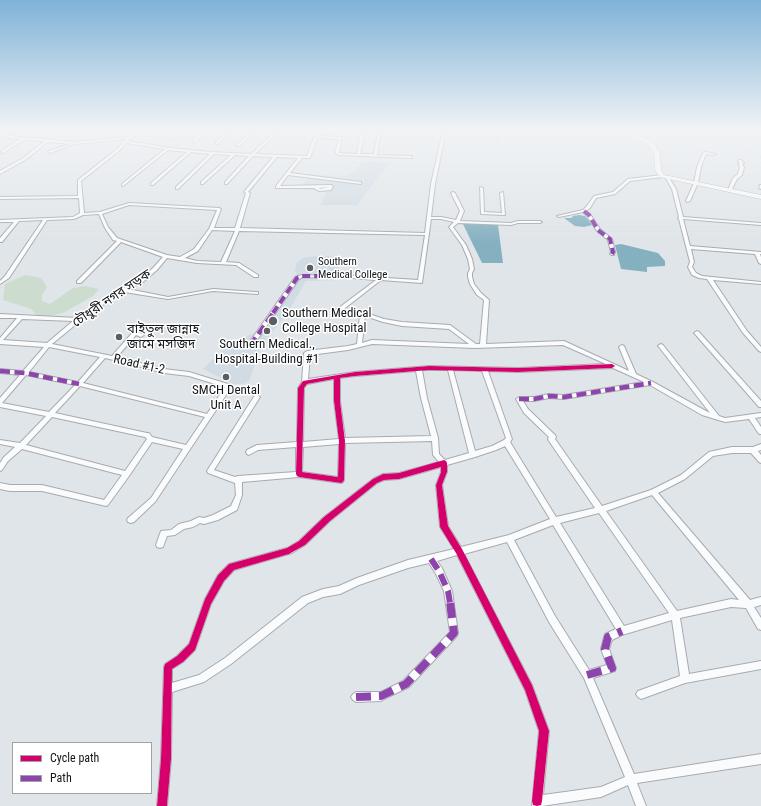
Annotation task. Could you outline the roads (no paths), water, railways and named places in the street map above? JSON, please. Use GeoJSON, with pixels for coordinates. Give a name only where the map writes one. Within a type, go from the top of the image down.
{"type":"FeatureCollection","features":[{"type":"Feature","properties":{"kind":"main road"},"geometry":{"type":"LineString","coordinates":[[658,168],[658,170],[665,176],[761,196]]}},
{"type":"Feature","properties":{"kind":"street"},"geometry":{"type":"LineString","coordinates":[[0,173],[10,168]]}},
{"type":"Feature","properties":{"kind":"street"},"geometry":{"type":"LineString","coordinates":[[82,214],[79,181],[96,168]]}},
{"type":"Feature","properties":{"kind":"street"},"geometry":{"type":"LineString","coordinates":[[123,185],[144,168]]}},
{"type":"Feature","properties":{"kind":"street"},"geometry":{"type":"LineString","coordinates":[[152,184],[171,168]]}},
{"type":"Feature","properties":{"kind":"street"},"geometry":{"type":"LineString","coordinates":[[177,188],[199,168]]}},
{"type":"Feature","properties":{"kind":"street"},"geometry":{"type":"LineString","coordinates":[[202,183],[218,168]]}},
{"type":"Feature","properties":{"kind":"street"},"geometry":{"type":"LineString","coordinates":[[226,183],[241,168]]}},
{"type":"Feature","properties":{"kind":"street"},"geometry":{"type":"LineString","coordinates":[[223,262],[237,230],[247,192],[267,168]]}},
{"type":"Feature","properties":{"kind":"street"},"geometry":{"type":"LineString","coordinates":[[293,168],[277,187],[315,187]]}},
{"type":"Feature","properties":{"kind":"street"},"geometry":{"type":"LineString","coordinates":[[253,347],[254,340],[296,278],[302,276],[340,276],[420,282],[433,184],[437,168]]}},
{"type":"Feature","properties":{"kind":"street"},"geometry":{"type":"LineString","coordinates":[[688,201],[696,183],[699,168]]}},
{"type":"Feature","properties":{"kind":"street"},"geometry":{"type":"LineString","coordinates":[[730,190],[735,178],[740,175],[742,168]]}},
{"type":"Feature","properties":{"kind":"street"},"geometry":{"type":"LineString","coordinates":[[288,174],[360,183]]}},
{"type":"Feature","properties":{"kind":"street"},"geometry":{"type":"LineString","coordinates":[[559,216],[584,211],[589,207],[595,197],[614,193],[629,180],[665,176],[674,189],[692,262],[690,267],[694,274],[701,277],[761,283]]}},
{"type":"Feature","properties":{"kind":"street"},"geometry":{"type":"LineString","coordinates":[[481,188],[482,212],[504,214],[502,193]]}},
{"type":"Feature","properties":{"kind":"street"},"geometry":{"type":"LineString","coordinates":[[452,193],[462,211],[457,222],[451,227],[464,245],[470,259],[472,269],[470,273],[471,282],[479,294],[487,300],[483,346]]}},
{"type":"Feature","properties":{"kind":"street"},"geometry":{"type":"LineString","coordinates":[[0,198],[80,197]]}},
{"type":"Feature","properties":{"kind":"street"},"geometry":{"type":"LineString","coordinates":[[0,221],[74,218],[82,214],[100,213],[129,204],[219,209],[211,229],[196,250],[180,259]]}},
{"type":"Feature","properties":{"kind":"street"},"geometry":{"type":"LineString","coordinates":[[584,211],[589,215],[598,230],[610,239],[613,252],[612,254]]}},
{"type":"Feature","properties":{"kind":"street","name":"চৌধুরী নগর সড়ক"},"geometry":{"type":"LineString","coordinates":[[0,402],[48,345],[89,311],[141,281],[155,269],[166,256],[115,240],[106,227],[100,213]]}},
{"type":"Feature","properties":{"kind":"street"},"geometry":{"type":"LineString","coordinates":[[429,218],[441,218],[457,222],[511,224],[518,222],[540,222]]}},
{"type":"Feature","properties":{"kind":"street"},"geometry":{"type":"LineString","coordinates":[[680,218],[761,224]]}},
{"type":"Feature","properties":{"kind":"street"},"geometry":{"type":"LineString","coordinates":[[0,284],[7,277],[46,219]]}},
{"type":"Feature","properties":{"kind":"street"},"geometry":{"type":"LineString","coordinates":[[0,241],[18,220]]}},
{"type":"Feature","properties":{"kind":"street"},"geometry":{"type":"LineString","coordinates":[[211,229],[427,234]]}},
{"type":"Feature","properties":{"kind":"street"},"geometry":{"type":"LineString","coordinates":[[79,282],[120,241]]}},
{"type":"Feature","properties":{"kind":"street"},"geometry":{"type":"LineString","coordinates":[[688,247],[759,253],[761,263]]}},
{"type":"Feature","properties":{"kind":"street"},"geometry":{"type":"LineString","coordinates":[[166,256],[198,262],[223,262],[237,264],[256,276]]}},
{"type":"Feature","properties":{"kind":"street"},"geometry":{"type":"LineString","coordinates":[[709,278],[745,332],[761,350]]}},
{"type":"Feature","properties":{"kind":"street"},"geometry":{"type":"LineString","coordinates":[[380,279],[335,313],[363,314],[402,324],[450,328],[475,346]]}},
{"type":"Feature","properties":{"kind":"street"},"geometry":{"type":"LineString","coordinates":[[123,290],[168,298],[213,290],[256,293]]}},
{"type":"Feature","properties":{"kind":"street"},"geometry":{"type":"LineString","coordinates":[[359,346],[363,314]]}},
{"type":"Feature","properties":{"kind":"street"},"geometry":{"type":"LineString","coordinates":[[0,316],[79,320]]}},
{"type":"Feature","properties":{"kind":"street"},"geometry":{"type":"LineString","coordinates":[[0,342],[21,317]]}},
{"type":"Feature","properties":{"kind":"street"},"geometry":{"type":"LineString","coordinates":[[113,358],[135,333],[141,335]]}},
{"type":"Feature","properties":{"kind":"street"},"geometry":{"type":"LineString","coordinates":[[698,333],[761,405]]}},
{"type":"Feature","properties":{"kind":"street"},"geometry":{"type":"LineString","coordinates":[[0,342],[48,345],[103,356]]}},
{"type":"Feature","properties":{"kind":"street"},"geometry":{"type":"LineString","coordinates":[[299,474],[301,388],[305,382],[307,353],[359,346],[372,342],[475,346],[564,343],[651,384],[704,413],[725,420],[761,415]]}},
{"type":"Feature","properties":{"kind":"street"},"geometry":{"type":"LineString","coordinates":[[661,346],[717,417]]}},
{"type":"Feature","properties":{"kind":"street"},"geometry":{"type":"LineString","coordinates":[[622,347],[634,376]]}},
{"type":"Feature","properties":{"kind":"street","name":"Road #1-2"},"geometry":{"type":"LineString","coordinates":[[0,468],[6,459],[21,446],[80,384],[103,356],[164,371],[189,374],[229,386],[208,416]]}},
{"type":"Feature","properties":{"kind":"street"},"geometry":{"type":"LineString","coordinates":[[305,382],[355,374],[419,369],[450,368],[518,370],[612,366]]}},
{"type":"Feature","properties":{"kind":"street"},"geometry":{"type":"LineString","coordinates":[[450,368],[473,455]]}},
{"type":"Feature","properties":{"kind":"street"},"geometry":{"type":"LineString","coordinates":[[419,369],[424,398],[435,438],[436,455],[444,463],[444,472],[439,485],[444,527],[459,551],[529,688],[544,731],[537,804],[601,792],[631,779],[761,759]]}},
{"type":"Feature","properties":{"kind":"street"},"geometry":{"type":"LineString","coordinates":[[162,806],[166,759],[168,667],[180,659],[192,647],[196,640],[208,602],[221,578],[232,567],[289,551],[302,543],[327,519],[383,476],[399,476],[473,455],[506,442],[509,439],[484,369]]}},
{"type":"Feature","properties":{"kind":"street"},"geometry":{"type":"LineString","coordinates":[[0,371],[25,373],[80,384],[208,416],[186,447],[153,500],[131,520]]}},
{"type":"Feature","properties":{"kind":"street"},"geometry":{"type":"LineString","coordinates":[[257,397],[210,471],[238,481],[238,479],[299,474],[341,480],[342,441],[337,401],[337,378]]}},
{"type":"Feature","properties":{"kind":"street"},"geometry":{"type":"LineString","coordinates":[[651,384],[564,397],[549,396],[534,399],[519,399],[526,411],[553,437],[552,439],[675,615],[685,679]]}},
{"type":"Feature","properties":{"kind":"street"},"geometry":{"type":"LineString","coordinates":[[0,405],[147,435],[150,439],[186,447]]}},
{"type":"Feature","properties":{"kind":"street"},"geometry":{"type":"LineString","coordinates":[[751,417],[761,432]]}},
{"type":"Feature","properties":{"kind":"street"},"geometry":{"type":"LineString","coordinates":[[249,452],[257,448],[342,441],[435,438]]}},
{"type":"Feature","properties":{"kind":"street"},"geometry":{"type":"LineString","coordinates":[[0,486],[10,488],[42,488],[106,503],[150,439]]}},
{"type":"Feature","properties":{"kind":"street"},"geometry":{"type":"LineString","coordinates":[[0,442],[21,446],[127,474]]}},
{"type":"Feature","properties":{"kind":"street"},"geometry":{"type":"LineString","coordinates":[[506,442],[622,631]]}},
{"type":"Feature","properties":{"kind":"street"},"geometry":{"type":"LineString","coordinates":[[168,689],[202,679],[228,661],[305,600],[340,590],[357,582],[408,564],[508,538],[554,522],[602,509],[653,492],[683,477],[712,454],[732,450],[757,449],[761,460]]}},
{"type":"Feature","properties":{"kind":"street"},"geometry":{"type":"LineString","coordinates":[[160,545],[164,533],[172,533],[182,526],[193,524],[199,520],[204,521],[215,518],[234,508],[239,495],[238,481]]}},
{"type":"Feature","properties":{"kind":"street"},"geometry":{"type":"LineString","coordinates":[[653,492],[748,604],[761,626]]}},
{"type":"Feature","properties":{"kind":"street"},"geometry":{"type":"LineString","coordinates":[[508,538],[536,585],[552,619],[587,675],[641,806]]}},
{"type":"Feature","properties":{"kind":"street"},"geometry":{"type":"LineString","coordinates":[[356,697],[381,696],[406,684],[454,633],[448,591],[439,571],[431,559]]}},
{"type":"Feature","properties":{"kind":"street"},"geometry":{"type":"LineString","coordinates":[[587,675],[612,668],[605,649],[608,637],[622,631],[675,615],[731,603],[748,604],[761,602]]}},
{"type":"Feature","properties":{"kind":"street"},"geometry":{"type":"LineString","coordinates":[[641,694],[685,679],[761,666]]}},
{"type":"Feature","properties":{"kind":"water"},"geometry":{"type":"Polygon","coordinates":[[[572,216],[585,216],[592,225],[584,227],[575,226],[564,218],[571,218],[573,217],[572,216]]]}},
{"type":"Feature","properties":{"kind":"water"},"geometry":{"type":"Polygon","coordinates":[[[462,222],[498,225],[503,263],[482,263],[462,222]]]}},
{"type":"Feature","properties":{"kind":"water"},"geometry":{"type":"Polygon","coordinates":[[[621,244],[658,253],[665,261],[665,266],[647,267],[647,272],[621,269],[615,245],[621,244]]]}},
{"type":"Feature","properties":{"kind":"place","name":"Southern Medical College"},"geometry":{"type":"Point","coordinates":[310,268]}},
{"type":"Feature","properties":{"kind":"place","name":"Southern Medical College Hospital"},"geometry":{"type":"Point","coordinates":[273,321]}},
{"type":"Feature","properties":{"kind":"place","name":"Southern Medical., Hospital-Building #1"},"geometry":{"type":"Point","coordinates":[267,331]}},
{"type":"Feature","properties":{"kind":"place","name":"বাইতুল জান্নাহ জামে মসজিদ"},"geometry":{"type":"Point","coordinates":[119,337]}},
{"type":"Feature","properties":{"kind":"place","name":"SMCH Dental Unit A"},"geometry":{"type":"Point","coordinates":[226,377]}}]}
